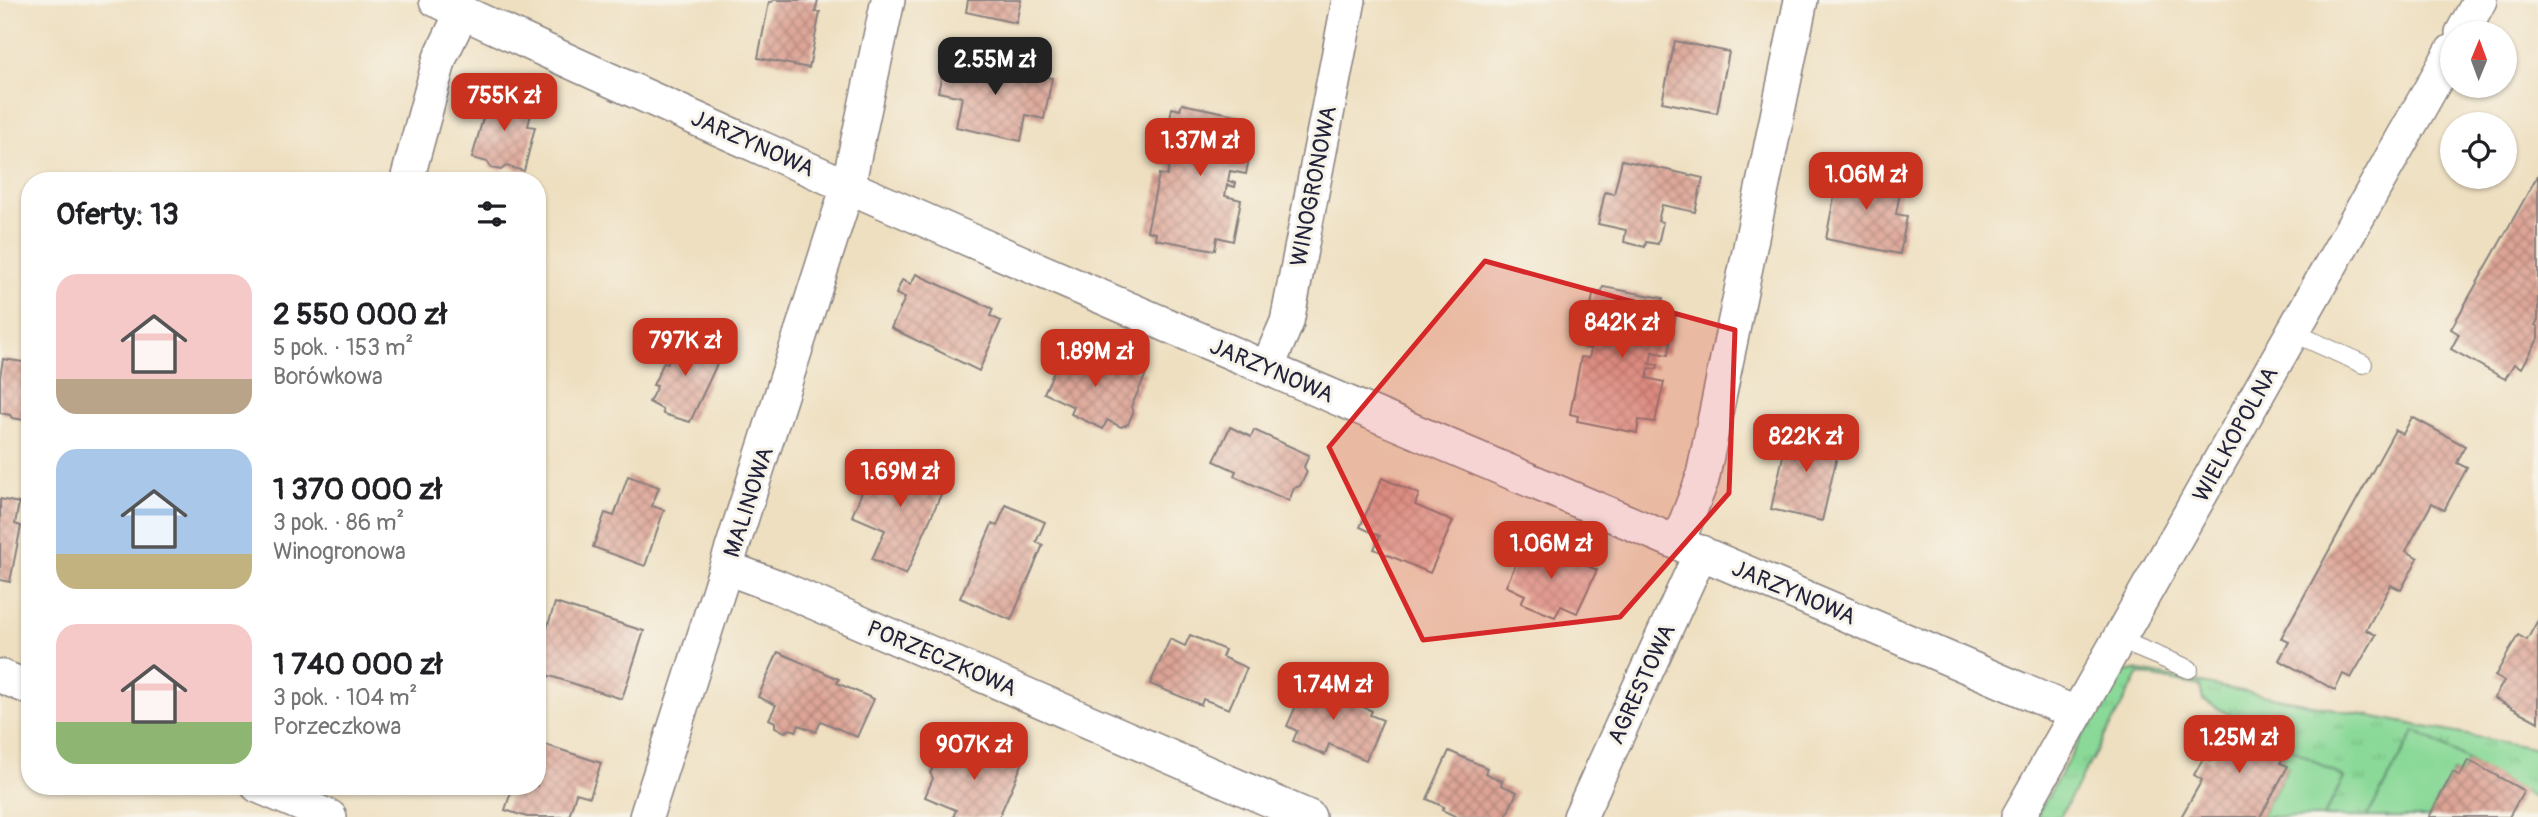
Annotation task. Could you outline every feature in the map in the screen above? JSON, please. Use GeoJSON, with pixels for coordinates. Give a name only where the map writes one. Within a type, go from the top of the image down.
{"type":"FeatureCollection","features":[{"type":"Feature","properties":{"kind":"street","name":"MALINOWA"},"geometry":{"type":"LineString","coordinates":[[646,817],[848,186],[888,0]]}},
{"type":"Feature","properties":{"kind":"street","name":"WINOGRONOWA"},"geometry":{"type":"LineString","coordinates":[[1267,368],[1287,322],[1349,0]]}},
{"type":"Feature","properties":{"kind":"street","name":"AGRESTOWA"},"geometry":{"type":"LineString","coordinates":[[1580,817],[1690,547],[1801,0]]}},
{"type":"Feature","properties":{"kind":"street"},"geometry":{"type":"LineString","coordinates":[[2469,21],[2480,0]]}},
{"type":"Feature","properties":{"kind":"street","name":"JARZYNOWA"},"geometry":{"type":"LineString","coordinates":[[449,6],[848,186],[2075,713]]}},
{"type":"Feature","properties":{"kind":"street"},"geometry":{"type":"LineString","coordinates":[[409,172],[440,58],[449,6]]}},
{"type":"Feature","properties":{"kind":"street","name":"WIELKOPOLNA"},"geometry":{"type":"LineString","coordinates":[[2018,817],[2440,72]]}},
{"type":"Feature","properties":{"kind":"street","name":"PORZECZKOWA"},"geometry":{"type":"LineString","coordinates":[[727,568],[789,592],[1309,817]]}},
{"type":"Feature","properties":{"kind":"street"},"geometry":{"type":"LineString","coordinates":[[0,676],[21,684]]}},
{"type":"Feature","properties":{"kind":"street"},"geometry":{"type":"LineString","coordinates":[[279,795],[330,817]]}},
{"type":"Feature","properties":{"kind":"lane"},"geometry":{"type":"LineString","coordinates":[[2292,332],[2363,364]]}},
{"type":"Feature","properties":{"kind":"lane"},"geometry":{"type":"LineString","coordinates":[[2117,639],[2189,669]]}},
{"type":"Feature","properties":{"kind":"highlighted area"},"geometry":{"type":"Polygon","coordinates":[[[1485,261],[1735,330],[1729,493],[1620,617],[1423,640],[1329,447],[1485,261]]]}},
{"type":"Feature","properties":{"kind":"green space"},"geometry":{"type":"Polygon","coordinates":[[[2135,670],[2538,749],[2538,800],[2415,731],[2367,817],[2323,817],[2344,778],[2203,700],[2200,686],[2139,674],[2060,817],[2036,817],[2115,678],[2121,673],[2135,670]]]}},
{"type":"Feature","properties":{"kind":"green space"},"geometry":{"type":"Polygon","coordinates":[[[2415,731],[2468,760],[2460,776],[2453,772],[2429,817],[2367,817],[2415,731]]]}},
{"type":"Feature","properties":{"kind":"green space"},"geometry":{"type":"Polygon","coordinates":[[[2289,747],[2344,778],[2323,817],[2260,817],[2288,767],[2280,763],[2289,747]]]}},
{"type":"Feature","properties":{"kind":"building"},"geometry":{"type":"Polygon","coordinates":[[[818,0],[815,12],[820,12],[809,68],[758,58],[769,2],[818,0]]]}},
{"type":"Feature","properties":{"kind":"building"},"geometry":{"type":"Polygon","coordinates":[[[968,0],[1021,0],[1016,23],[966,12],[968,0]]]}},
{"type":"Feature","properties":{"kind":"building"},"geometry":{"type":"Polygon","coordinates":[[[1675,41],[1729,52],[1717,113],[1662,102],[1675,41]]]}},
{"type":"Feature","properties":{"kind":"building"},"geometry":{"type":"Polygon","coordinates":[[[946,57],[1052,78],[1044,119],[1026,115],[1021,141],[956,127],[962,97],[938,92],[946,57]]]}},
{"type":"Feature","properties":{"kind":"building"},"geometry":{"type":"Polygon","coordinates":[[[482,92],[533,106],[528,126],[535,127],[524,171],[506,166],[501,170],[491,168],[488,162],[472,158],[483,118],[475,116],[482,92]]]}},
{"type":"Feature","properties":{"kind":"building"},"geometry":{"type":"Polygon","coordinates":[[[1182,104],[1241,116],[1238,129],[1254,133],[1246,174],[1230,171],[1228,181],[1236,183],[1235,187],[1227,185],[1225,196],[1241,200],[1233,241],[1217,237],[1215,250],[1155,239],[1156,233],[1147,231],[1159,174],[1167,176],[1169,166],[1161,165],[1172,108],[1180,110],[1182,104]]]}},
{"type":"Feature","properties":{"kind":"building"},"geometry":{"type":"Polygon","coordinates":[[[1622,160],[1703,178],[1695,212],[1662,205],[1658,221],[1663,222],[1658,244],[1646,242],[1645,247],[1624,242],[1626,230],[1598,224],[1605,192],[1614,194],[1622,160]]]}},
{"type":"Feature","properties":{"kind":"building"},"geometry":{"type":"Polygon","coordinates":[[[1840,166],[1888,176],[1886,184],[1901,187],[1896,214],[1907,216],[1900,254],[1826,239],[1840,166]]]}},
{"type":"Feature","properties":{"kind":"building"},"geometry":{"type":"Polygon","coordinates":[[[2538,175],[2538,320],[2535,325],[2538,327],[2538,339],[2522,368],[2514,364],[2505,379],[2451,349],[2459,334],[2451,329],[2538,175]]]}},
{"type":"Feature","properties":{"kind":"building"},"geometry":{"type":"Polygon","coordinates":[[[916,274],[993,309],[990,316],[1001,321],[979,371],[891,328],[905,298],[896,294],[902,280],[911,284],[916,274]]]}},
{"type":"Feature","properties":{"kind":"building"},"geometry":{"type":"Polygon","coordinates":[[[1603,287],[1663,298],[1660,312],[1676,315],[1668,355],[1652,352],[1650,364],[1658,365],[1657,369],[1649,368],[1647,378],[1664,382],[1655,422],[1639,420],[1637,433],[1577,421],[1578,416],[1570,414],[1581,357],[1589,358],[1591,349],[1583,347],[1594,290],[1602,292],[1603,287]]]}},
{"type":"Feature","properties":{"kind":"building"},"geometry":{"type":"Polygon","coordinates":[[[688,332],[720,346],[712,362],[717,364],[690,422],[663,414],[662,409],[649,402],[657,386],[653,385],[664,362],[667,364],[675,345],[680,348],[688,332]]]}},
{"type":"Feature","properties":{"kind":"building"},"geometry":{"type":"Polygon","coordinates":[[[1065,347],[1111,368],[1115,360],[1146,374],[1131,407],[1133,413],[1128,424],[1121,427],[1107,420],[1103,429],[1071,414],[1074,407],[1044,393],[1065,347]]]}},
{"type":"Feature","properties":{"kind":"building"},"geometry":{"type":"Polygon","coordinates":[[[3,359],[21,362],[21,420],[0,413],[3,359]]]}},
{"type":"Feature","properties":{"kind":"building"},"geometry":{"type":"Polygon","coordinates":[[[2412,417],[2465,446],[2457,463],[2467,468],[2444,510],[2432,503],[2406,551],[2418,558],[2401,590],[2391,585],[2366,630],[2376,635],[2351,678],[2343,674],[2335,690],[2279,660],[2289,642],[2281,638],[2395,430],[2403,434],[2412,417]]]}},
{"type":"Feature","properties":{"kind":"building"},"geometry":{"type":"Polygon","coordinates":[[[1801,423],[1833,430],[1828,449],[1838,452],[1822,521],[1771,509],[1786,443],[1796,445],[1801,423]]]}},
{"type":"Feature","properties":{"kind":"building"},"geometry":{"type":"Polygon","coordinates":[[[1230,427],[1251,437],[1254,430],[1309,455],[1304,467],[1307,472],[1300,486],[1294,488],[1289,501],[1234,476],[1236,471],[1214,461],[1230,427]]]}},
{"type":"Feature","properties":{"kind":"building"},"geometry":{"type":"Polygon","coordinates":[[[890,453],[948,478],[906,575],[872,559],[885,530],[852,516],[866,482],[875,486],[890,453]]]}},
{"type":"Feature","properties":{"kind":"building"},"geometry":{"type":"Polygon","coordinates":[[[628,476],[659,487],[652,506],[664,510],[645,566],[593,547],[605,513],[614,516],[628,476]]]}},
{"type":"Feature","properties":{"kind":"building"},"geometry":{"type":"Polygon","coordinates":[[[1382,478],[1419,494],[1415,505],[1453,521],[1430,573],[1374,549],[1380,536],[1360,527],[1382,478]]]}},
{"type":"Feature","properties":{"kind":"building"},"geometry":{"type":"Polygon","coordinates":[[[0,499],[19,503],[15,524],[21,526],[10,582],[0,580],[0,499]]]}},
{"type":"Feature","properties":{"kind":"building"},"geometry":{"type":"Polygon","coordinates":[[[1006,505],[1045,522],[1036,542],[1043,545],[1011,620],[960,598],[992,524],[997,526],[1006,505]]]}},
{"type":"Feature","properties":{"kind":"building"},"geometry":{"type":"Polygon","coordinates":[[[1524,546],[1543,554],[1546,547],[1597,570],[1577,613],[1561,606],[1555,617],[1521,603],[1525,595],[1506,586],[1524,546]]]}},
{"type":"Feature","properties":{"kind":"building"},"geometry":{"type":"Polygon","coordinates":[[[555,603],[644,631],[622,699],[546,675],[546,632],[555,603]]]}},
{"type":"Feature","properties":{"kind":"building"},"geometry":{"type":"Polygon","coordinates":[[[2538,620],[2538,722],[2494,698],[2504,681],[2495,676],[2518,635],[2527,640],[2538,620]]]}},
{"type":"Feature","properties":{"kind":"building"},"geometry":{"type":"Polygon","coordinates":[[[1190,635],[1225,650],[1222,657],[1247,668],[1229,709],[1203,699],[1201,705],[1150,684],[1170,639],[1185,646],[1190,635]]]}},
{"type":"Feature","properties":{"kind":"building"},"geometry":{"type":"Polygon","coordinates":[[[778,652],[839,679],[837,683],[874,699],[857,737],[821,721],[816,732],[799,725],[796,731],[791,729],[785,732],[775,727],[775,722],[769,719],[776,705],[758,697],[778,652]]]}},
{"type":"Feature","properties":{"kind":"building"},"geometry":{"type":"Polygon","coordinates":[[[1306,683],[1323,690],[1326,684],[1350,694],[1348,700],[1372,711],[1370,715],[1383,720],[1366,760],[1329,744],[1325,755],[1293,741],[1297,731],[1287,726],[1306,683]]]}},
{"type":"Feature","properties":{"kind":"building"},"geometry":{"type":"Polygon","coordinates":[[[2236,718],[2289,747],[2280,763],[2288,766],[2260,817],[2181,817],[2202,780],[2194,775],[2204,757],[2212,761],[2236,718]]]}},
{"type":"Feature","properties":{"kind":"building"},"geometry":{"type":"Polygon","coordinates":[[[948,744],[984,761],[991,745],[1024,760],[999,817],[953,817],[956,810],[925,797],[933,778],[930,773],[935,764],[940,763],[948,744]]]}},
{"type":"Feature","properties":{"kind":"building"},"geometry":{"type":"Polygon","coordinates":[[[546,745],[601,763],[590,797],[576,793],[569,817],[527,817],[505,810],[510,795],[546,795],[546,745]]]}},
{"type":"Feature","properties":{"kind":"building"},"geometry":{"type":"Polygon","coordinates":[[[1449,751],[1487,768],[1485,773],[1502,781],[1501,785],[1517,792],[1506,817],[1457,817],[1427,799],[1449,751]]]}},
{"type":"Feature","properties":{"kind":"building"},"geometry":{"type":"Polygon","coordinates":[[[2468,760],[2524,791],[2509,817],[2429,817],[2453,772],[2460,776],[2468,760]]]}}]}
